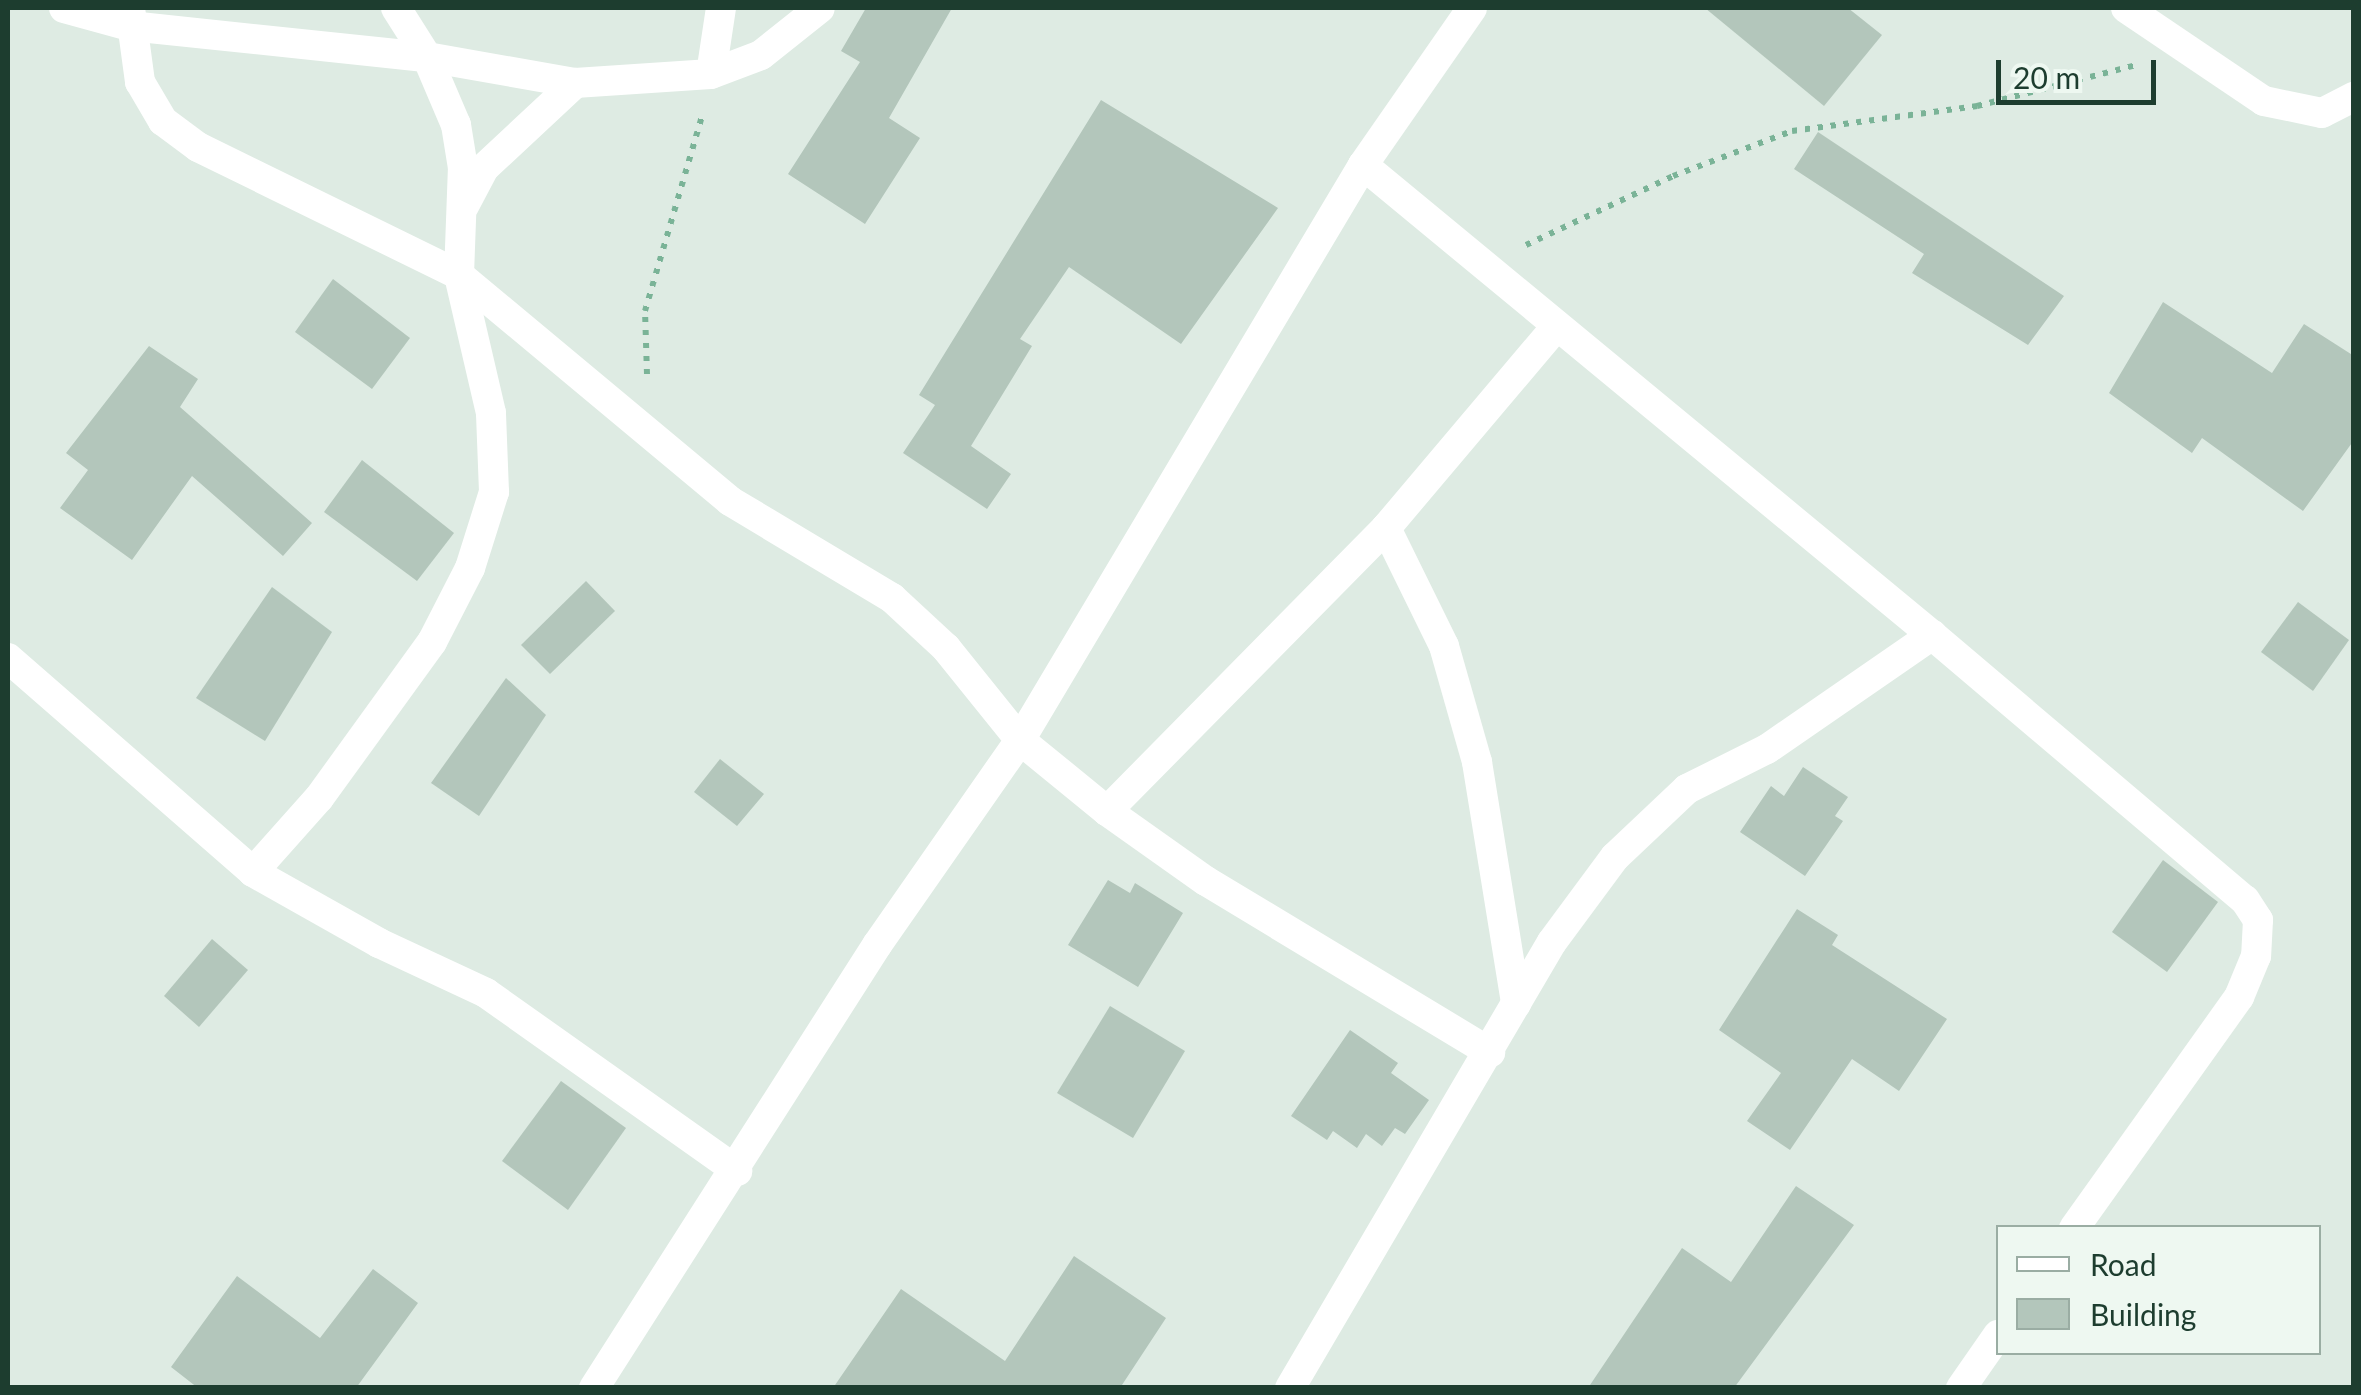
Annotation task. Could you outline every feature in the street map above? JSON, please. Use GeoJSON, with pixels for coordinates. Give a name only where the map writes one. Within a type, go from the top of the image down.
{"type":"FeatureCollection","features":[{"type":"Feature","properties":{"kind":"street"},"geometry":{"type":"LineString","coordinates":[[64,8],[427,57],[574,83],[711,74],[761,55],[820,8]]}},
{"type":"Feature","properties":{"kind":"street"},"geometry":{"type":"LineString","coordinates":[[253,872],[319,798],[432,642],[470,568],[494,492],[491,413],[459,275],[462,209],[456,125],[427,57],[396,8]]}},
{"type":"Feature","properties":{"kind":"street"},"geometry":{"type":"LineString","coordinates":[[711,74],[721,8]]}},
{"type":"Feature","properties":{"kind":"street"},"geometry":{"type":"LineString","coordinates":[[594,1388],[737,1171],[876,945],[1020,740],[1363,165],[1472,8]]}},
{"type":"Feature","properties":{"kind":"street"},"geometry":{"type":"LineString","coordinates":[[2126,8],[2185,52],[2264,101],[2322,113],[2354,97]]}},
{"type":"Feature","properties":{"kind":"street"},"geometry":{"type":"LineString","coordinates":[[130,17],[140,82],[163,121],[198,147],[459,275],[730,500],[892,598],[946,648],[1020,740],[1107,811],[1206,881],[1490,1052]]}},
{"type":"Feature","properties":{"kind":"street"},"geometry":{"type":"LineString","coordinates":[[462,209],[484,168],[574,83]]}},
{"type":"Feature","properties":{"kind":"street"},"geometry":{"type":"LineString","coordinates":[[1363,165],[1932,635],[2245,900],[2258,920],[2256,956],[2239,998],[2076,1225]]}},
{"type":"Feature","properties":{"kind":"street"},"geometry":{"type":"LineString","coordinates":[[1107,811],[1386,528],[1557,326]]}},
{"type":"Feature","properties":{"kind":"street"},"geometry":{"type":"LineString","coordinates":[[1386,528],[1444,646],[1477,762],[1516,1004]]}},
{"type":"Feature","properties":{"kind":"street"},"geometry":{"type":"LineString","coordinates":[[1290,1388],[1552,942],[1615,857],[1687,790],[1767,749],[1932,635]]}},
{"type":"Feature","properties":{"kind":"street"},"geometry":{"type":"LineString","coordinates":[[8,658],[253,872],[380,943],[486,992],[737,1171]]}},
{"type":"Feature","properties":{"kind":"street"},"geometry":{"type":"LineString","coordinates":[[1961,1388],[1996,1338]]}},
{"type":"Feature","properties":{"kind":"path"},"geometry":{"type":"LineString","coordinates":[[1484,266],[1673,176],[1792,131],[1977,106],[2185,52]]}},
{"type":"Feature","properties":{"kind":"path"},"geometry":{"type":"LineString","coordinates":[[649,392],[646,310],[690,170],[711,74]]}},
{"type":"Feature","properties":{"kind":"building"},"geometry":{"type":"Polygon","coordinates":[[[866,8],[952,8],[889,118],[920,138],[865,224],[788,174],[860,62],[841,51],[866,8]]]}},
{"type":"Feature","properties":{"kind":"building"},"geometry":{"type":"Polygon","coordinates":[[[1705,8],[1848,8],[1882,35],[1824,106],[1705,8]]]}},
{"type":"Feature","properties":{"kind":"building"},"geometry":{"type":"Polygon","coordinates":[[[1101,100],[1278,208],[1181,344],[1069,267],[1020,339],[1032,346],[971,446],[1011,474],[987,509],[903,453],[935,405],[919,395],[1101,100]]]}},
{"type":"Feature","properties":{"kind":"building"},"geometry":{"type":"Polygon","coordinates":[[[1818,132],[2064,296],[2028,345],[1912,273],[1924,254],[1794,169],[1818,132]]]}},
{"type":"Feature","properties":{"kind":"building"},"geometry":{"type":"Polygon","coordinates":[[[333,279],[410,338],[372,389],[295,332],[333,279]]]}},
{"type":"Feature","properties":{"kind":"building"},"geometry":{"type":"Polygon","coordinates":[[[2163,302],[2272,373],[2304,324],[2354,356],[2354,440],[2303,511],[2202,438],[2192,453],[2109,393],[2163,302]]]}},
{"type":"Feature","properties":{"kind":"building"},"geometry":{"type":"Polygon","coordinates":[[[149,346],[198,379],[180,407],[312,523],[283,556],[192,476],[132,560],[60,508],[88,470],[66,453],[149,346]]]}},
{"type":"Feature","properties":{"kind":"building"},"geometry":{"type":"Polygon","coordinates":[[[362,460],[454,533],[417,581],[324,512],[362,460]]]}},
{"type":"Feature","properties":{"kind":"building"},"geometry":{"type":"Polygon","coordinates":[[[586,581],[615,611],[550,674],[521,645],[586,581]]]}},
{"type":"Feature","properties":{"kind":"building"},"geometry":{"type":"Polygon","coordinates":[[[272,587],[332,632],[265,741],[196,698],[272,587]]]}},
{"type":"Feature","properties":{"kind":"building"},"geometry":{"type":"Polygon","coordinates":[[[2298,602],[2349,640],[2313,691],[2261,652],[2298,602]]]}},
{"type":"Feature","properties":{"kind":"building"},"geometry":{"type":"Polygon","coordinates":[[[506,678],[546,715],[479,816],[431,783],[506,678]]]}},
{"type":"Feature","properties":{"kind":"building"},"geometry":{"type":"Polygon","coordinates":[[[720,759],[764,794],[737,826],[694,792],[720,759]]]}},
{"type":"Feature","properties":{"kind":"building"},"geometry":{"type":"Polygon","coordinates":[[[1803,767],[1848,797],[1835,816],[1843,821],[1805,876],[1740,832],[1771,786],[1784,796],[1803,767]]]}},
{"type":"Feature","properties":{"kind":"building"},"geometry":{"type":"Polygon","coordinates":[[[2163,860],[2218,902],[2167,972],[2112,932],[2163,860]]]}},
{"type":"Feature","properties":{"kind":"building"},"geometry":{"type":"Polygon","coordinates":[[[1108,880],[1130,893],[1135,883],[1183,913],[1138,987],[1068,945],[1108,880]]]}},
{"type":"Feature","properties":{"kind":"building"},"geometry":{"type":"Polygon","coordinates":[[[1797,909],[1838,935],[1832,945],[1947,1019],[1899,1091],[1852,1059],[1790,1150],[1747,1121],[1781,1073],[1719,1030],[1797,909]]]}},
{"type":"Feature","properties":{"kind":"building"},"geometry":{"type":"Polygon","coordinates":[[[212,939],[248,970],[199,1027],[164,996],[212,939]]]}},
{"type":"Feature","properties":{"kind":"building"},"geometry":{"type":"Polygon","coordinates":[[[1110,1006],[1185,1051],[1133,1138],[1057,1093],[1110,1006]]]}},
{"type":"Feature","properties":{"kind":"building"},"geometry":{"type":"Polygon","coordinates":[[[1350,1030],[1398,1063],[1391,1073],[1429,1100],[1405,1134],[1395,1128],[1382,1146],[1366,1134],[1357,1148],[1333,1131],[1327,1140],[1291,1116],[1350,1030]]]}},
{"type":"Feature","properties":{"kind":"building"},"geometry":{"type":"Polygon","coordinates":[[[561,1081],[626,1128],[568,1210],[502,1161],[561,1081]]]}},
{"type":"Feature","properties":{"kind":"building"},"geometry":{"type":"Polygon","coordinates":[[[1796,1186],[1854,1225],[1734,1388],[1588,1388],[1682,1248],[1731,1282],[1796,1186]]]}},
{"type":"Feature","properties":{"kind":"building"},"geometry":{"type":"Polygon","coordinates":[[[1074,1256],[1166,1318],[1120,1388],[833,1388],[901,1289],[1005,1361],[1074,1256]]]}},
{"type":"Feature","properties":{"kind":"building"},"geometry":{"type":"Polygon","coordinates":[[[373,1269],[418,1303],[356,1388],[198,1388],[171,1367],[237,1276],[320,1338],[373,1269]]]}}]}
